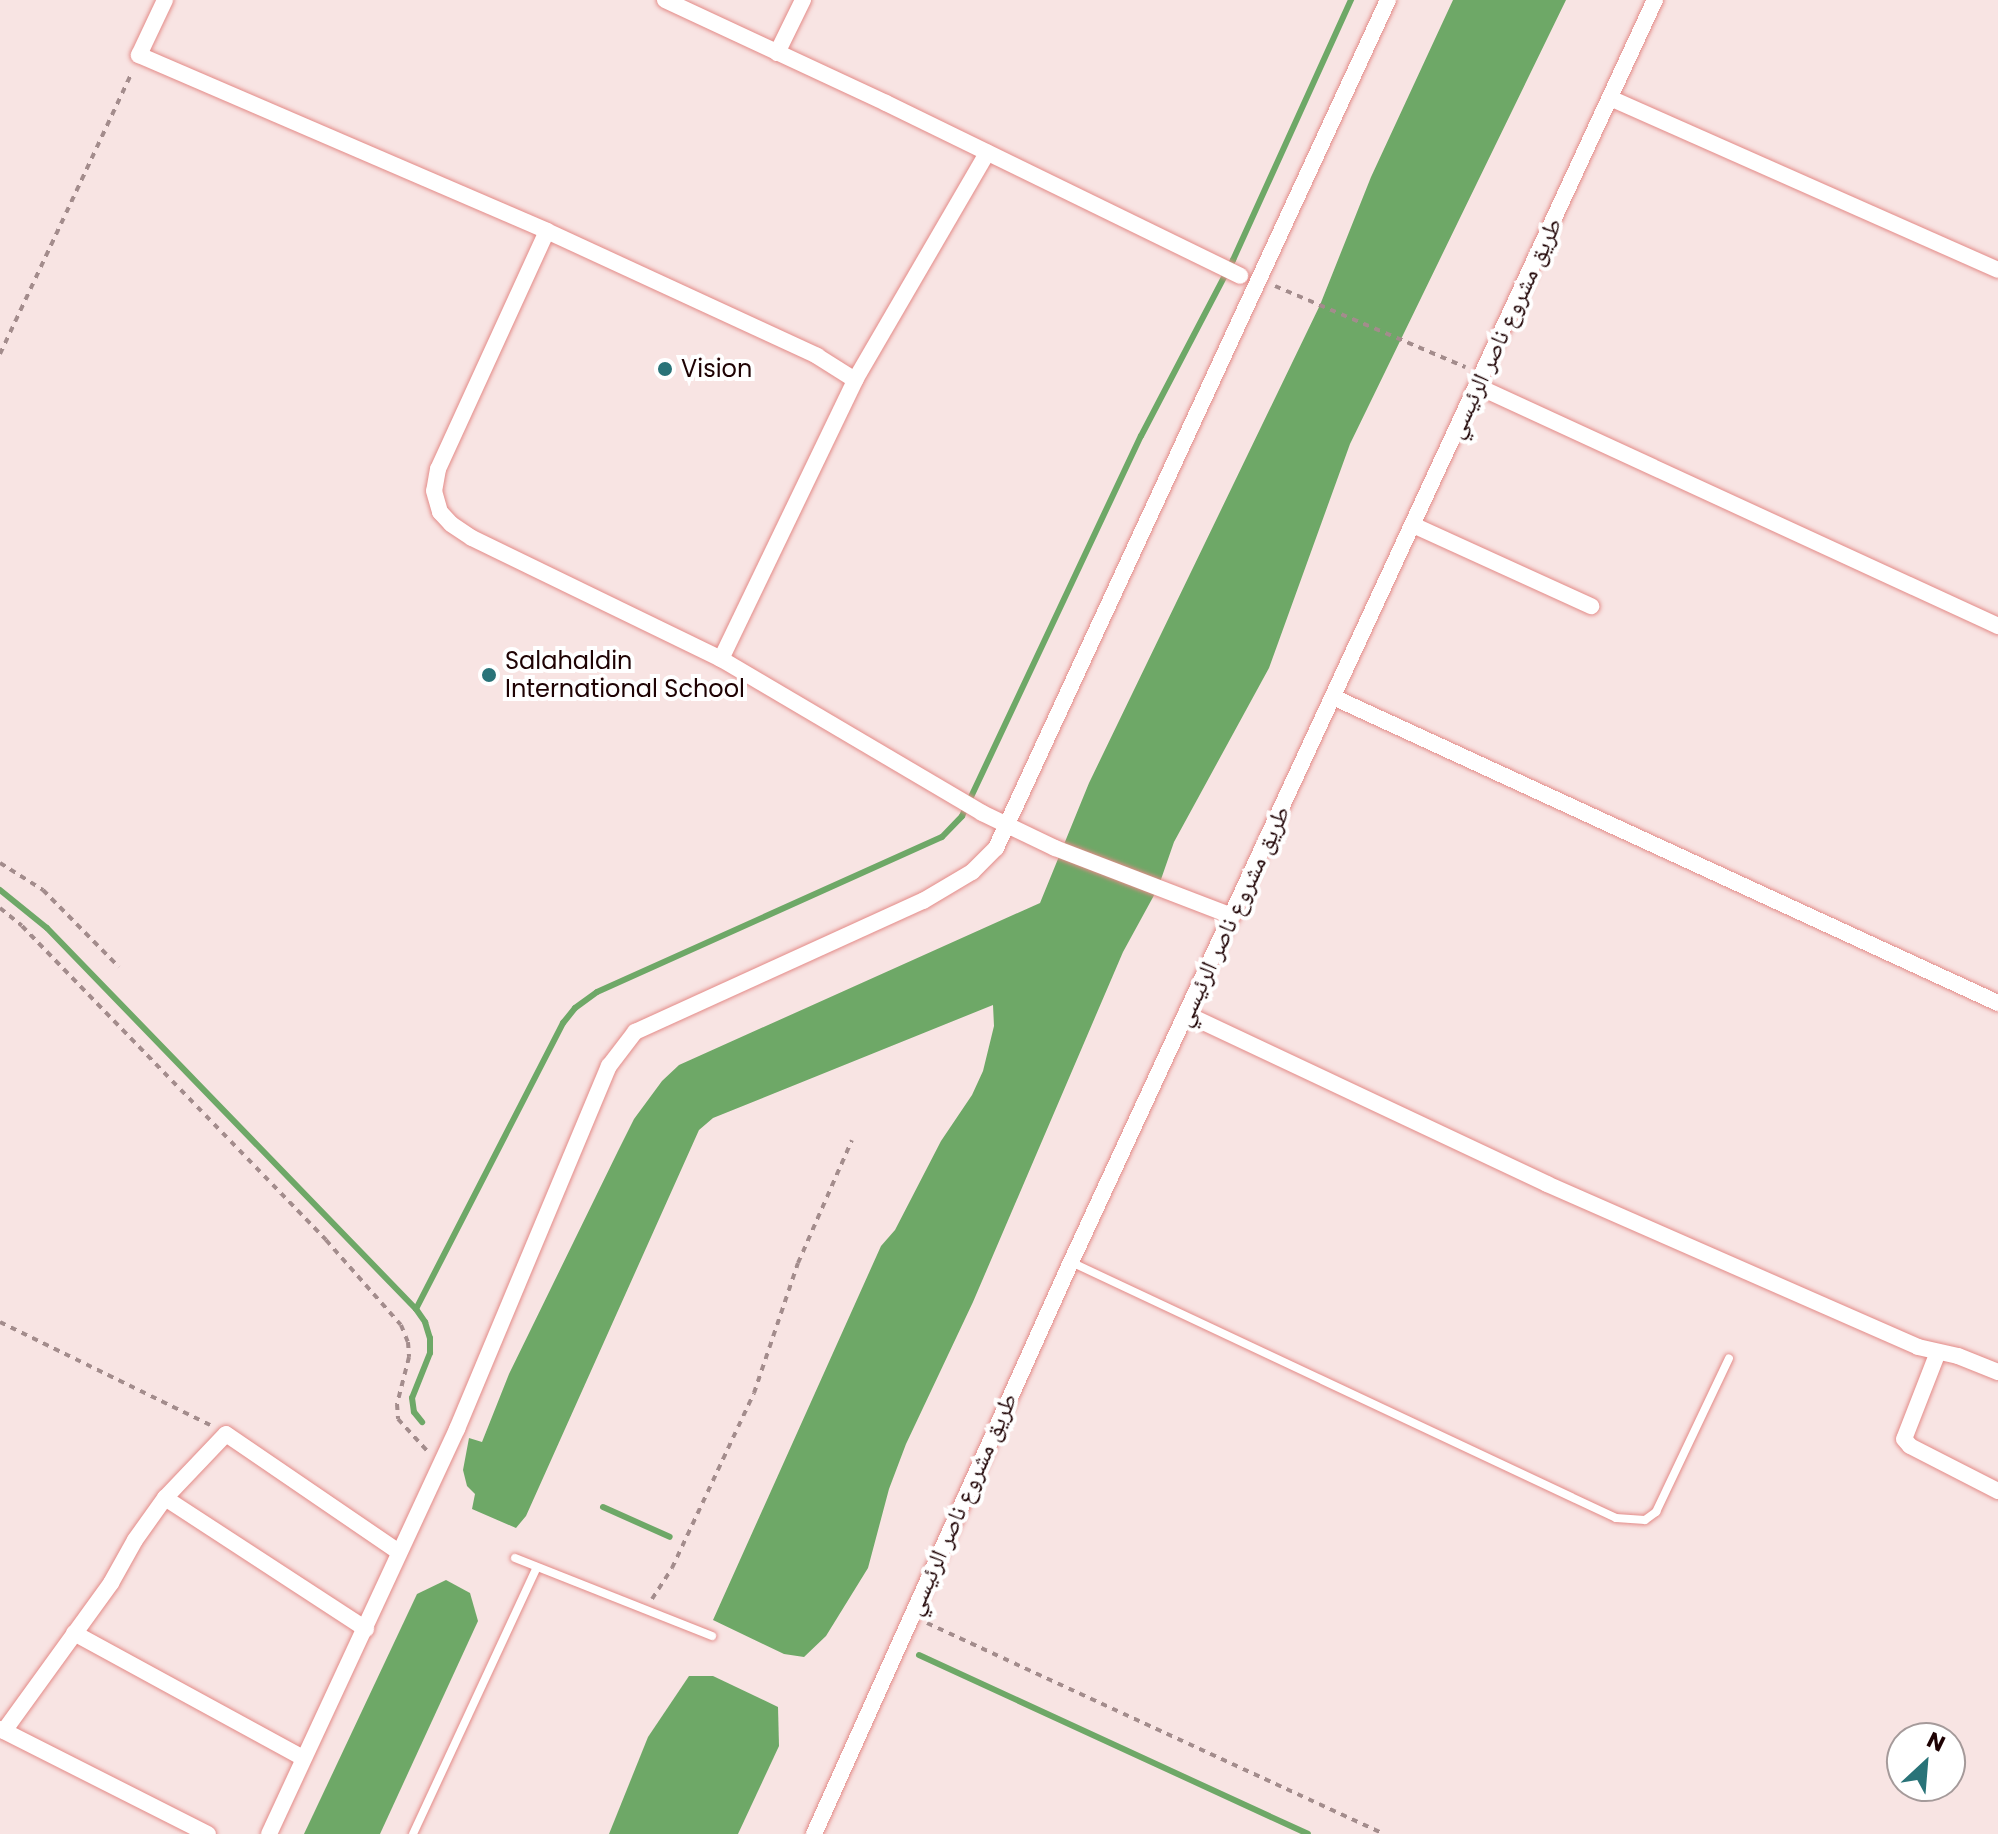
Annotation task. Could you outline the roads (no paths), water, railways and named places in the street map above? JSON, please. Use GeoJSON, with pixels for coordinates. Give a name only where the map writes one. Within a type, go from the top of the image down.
{"type":"FeatureCollection","features":[{"type":"Feature","properties":{"kind":"street"},"geometry":{"type":"LineString","coordinates":[[165,0],[139,55],[547,231],[817,356],[855,380]]}},
{"type":"Feature","properties":{"kind":"street"},"geometry":{"type":"LineString","coordinates":[[665,0],[1240,276]]}},
{"type":"Feature","properties":{"kind":"street"},"geometry":{"type":"LineString","coordinates":[[777,53],[803,0]]}},
{"type":"Feature","properties":{"kind":"street"},"geometry":{"type":"LineString","coordinates":[[269,1834],[441,1463],[600,1084],[622,1046],[635,1032],[656,1021],[923,901],[986,860],[1008,825],[1388,0]]}},
{"type":"Feature","properties":{"kind":"street","name":"طريق مشروع ناصر الرئيسي"},"geometry":{"type":"LineString","coordinates":[[814,1834],[1071,1262],[1655,0]]}},
{"type":"Feature","properties":{"kind":"street"},"geometry":{"type":"LineString","coordinates":[[1610,98],[1998,270]]}},
{"type":"Feature","properties":{"kind":"street"},"geometry":{"type":"LineString","coordinates":[[721,659],[855,380],[987,153]]}},
{"type":"Feature","properties":{"kind":"street"},"geometry":{"type":"LineString","coordinates":[[547,231],[438,469],[434,491],[440,512],[472,538],[721,659],[982,813],[1055,848],[1232,916]]}},
{"type":"Feature","properties":{"kind":"street"},"geometry":{"type":"LineString","coordinates":[[1479,380],[1998,626]]}},
{"type":"Feature","properties":{"kind":"street"},"geometry":{"type":"LineString","coordinates":[[1413,525],[1591,606]]}},
{"type":"Feature","properties":{"kind":"street"},"geometry":{"type":"LineString","coordinates":[[1333,697],[1998,1003]]}},
{"type":"Feature","properties":{"kind":"street"},"geometry":{"type":"LineString","coordinates":[[1186,1014],[1547,1184],[1918,1347],[1998,1372]]}},
{"type":"Feature","properties":{"kind":"street"},"geometry":{"type":"LineString","coordinates":[[1938,1352],[1904,1439],[1910,1446],[1998,1491]]}},
{"type":"Feature","properties":{"kind":"street"},"geometry":{"type":"LineString","coordinates":[[208,1834],[2,1730],[74,1633],[165,1498],[226,1434],[399,1552]]}},
{"type":"Feature","properties":{"kind":"street"},"geometry":{"type":"LineString","coordinates":[[165,1498],[366,1629]]}},
{"type":"Feature","properties":{"kind":"street"},"geometry":{"type":"LineString","coordinates":[[74,1633],[303,1758]]}},
{"type":"Feature","properties":{"kind":"lane"},"geometry":{"type":"LineString","coordinates":[[1071,1262],[1616,1518],[1645,1520],[1656,1512],[1729,1358]]}},
{"type":"Feature","properties":{"kind":"lane"},"geometry":{"type":"LineString","coordinates":[[515,1558],[712,1636]]}},
{"type":"Feature","properties":{"kind":"lane"},"geometry":{"type":"LineString","coordinates":[[413,1834],[537,1567]]}},
{"type":"Feature","properties":{"kind":"waterway"},"geometry":{"type":"LineString","coordinates":[[416,1309],[563,1023],[575,1008],[597,992],[942,837],[962,816],[1141,436],[1233,260],[1351,0]]}},
{"type":"Feature","properties":{"kind":"waterway"},"geometry":{"type":"LineString","coordinates":[[0,890],[47,928],[416,1309],[425,1322],[430,1338],[430,1353],[412,1398],[414,1412],[422,1422]]}},
{"type":"Feature","properties":{"kind":"waterway"},"geometry":{"type":"LineString","coordinates":[[603,1507],[670,1537]]}},
{"type":"Feature","properties":{"kind":"waterway"},"geometry":{"type":"LineString","coordinates":[[919,1655],[1308,1834]]}},
{"type":"Feature","properties":{"kind":"place","name":"Vision"},"geometry":{"type":"Point","coordinates":[665,369]}},
{"type":"Feature","properties":{"kind":"place","name":"Salahaldin International School"},"geometry":{"type":"Point","coordinates":[489,675]}}]}
